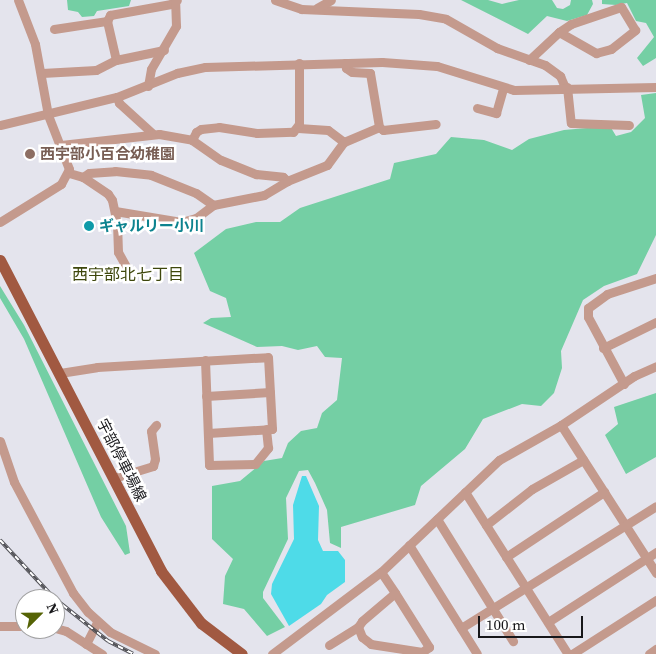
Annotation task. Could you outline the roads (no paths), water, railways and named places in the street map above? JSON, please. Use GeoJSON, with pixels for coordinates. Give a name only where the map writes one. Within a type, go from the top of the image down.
{"type":"FeatureCollection","features":[{"type":"Feature","properties":{"kind":"main road","name":"宇部停車場線"},"geometry":{"type":"LineString","coordinates":[[0,260],[161,571],[181,601],[213,634],[242,654]]}},
{"type":"Feature","properties":{"kind":"street"},"geometry":{"type":"LineString","coordinates":[[0,222],[61,184],[69,173],[69,165],[48,116],[42,73],[32,32],[18,0]]}},
{"type":"Feature","properties":{"kind":"street"},"geometry":{"type":"LineString","coordinates":[[275,0],[284,5],[315,10],[434,16],[529,60],[553,69],[566,87],[571,123],[629,125]]}},
{"type":"Feature","properties":{"kind":"street"},"geometry":{"type":"LineString","coordinates":[[315,10],[331,0]]}},
{"type":"Feature","properties":{"kind":"street"},"geometry":{"type":"LineString","coordinates":[[116,60],[107,22],[110,15],[176,1],[176,26],[164,50],[151,69],[148,86]]}},
{"type":"Feature","properties":{"kind":"street"},"geometry":{"type":"LineString","coordinates":[[529,60],[558,32],[571,24],[620,7],[635,30],[610,49],[596,53],[558,32]]}},
{"type":"Feature","properties":{"kind":"street"},"geometry":{"type":"LineString","coordinates":[[54,29],[107,22]]}},
{"type":"Feature","properties":{"kind":"street"},"geometry":{"type":"LineString","coordinates":[[42,73],[96,70],[116,60],[164,50]]}},
{"type":"Feature","properties":{"kind":"street"},"geometry":{"type":"LineString","coordinates":[[298,128],[300,63]]}},
{"type":"Feature","properties":{"kind":"street"},"geometry":{"type":"LineString","coordinates":[[0,125],[48,116],[117,97],[191,69],[300,63],[437,66],[503,88],[525,90],[566,87],[656,87]]}},
{"type":"Feature","properties":{"kind":"street"},"geometry":{"type":"LineString","coordinates":[[345,63],[346,68],[352,72],[370,73],[379,127]]}},
{"type":"Feature","properties":{"kind":"street"},"geometry":{"type":"LineString","coordinates":[[477,108],[496,113],[503,88]]}},
{"type":"Feature","properties":{"kind":"street"},"geometry":{"type":"LineString","coordinates":[[117,97],[119,103],[152,134]]}},
{"type":"Feature","properties":{"kind":"street"},"geometry":{"type":"LineString","coordinates":[[379,127],[383,130],[436,124]]}},
{"type":"Feature","properties":{"kind":"street"},"geometry":{"type":"LineString","coordinates":[[115,211],[181,222],[196,218],[213,205],[264,195],[286,181],[327,165],[344,142],[379,127]]}},
{"type":"Feature","properties":{"kind":"street"},"geometry":{"type":"LineString","coordinates":[[192,140],[196,132],[201,129],[240,128],[271,133],[290,133],[298,128],[328,130],[344,142]]}},
{"type":"Feature","properties":{"kind":"street"},"geometry":{"type":"LineString","coordinates":[[61,145],[152,134],[192,140],[221,160],[256,174],[283,177],[286,181]]}},
{"type":"Feature","properties":{"kind":"street"},"geometry":{"type":"LineString","coordinates":[[83,177],[103,172],[151,175],[196,193],[213,205]]}},
{"type":"Feature","properties":{"kind":"street"},"geometry":{"type":"LineString","coordinates":[[69,173],[83,177],[108,194],[115,211],[118,252],[130,274]]}},
{"type":"Feature","properties":{"kind":"street"},"geometry":{"type":"LineString","coordinates":[[624,384],[588,316],[593,302],[656,278]]}},
{"type":"Feature","properties":{"kind":"street"},"geometry":{"type":"LineString","coordinates":[[604,348],[656,322]]}},
{"type":"Feature","properties":{"kind":"street"},"geometry":{"type":"LineString","coordinates":[[60,373],[97,367],[268,357],[272,428],[208,433]]}},
{"type":"Feature","properties":{"kind":"street"},"geometry":{"type":"LineString","coordinates":[[205,360],[209,465],[255,464],[268,448],[266,429]]}},
{"type":"Feature","properties":{"kind":"street"},"geometry":{"type":"LineString","coordinates":[[272,654],[381,572],[499,460],[561,425],[624,384],[656,366]]}},
{"type":"Feature","properties":{"kind":"street"},"geometry":{"type":"LineString","coordinates":[[206,396],[270,392]]}},
{"type":"Feature","properties":{"kind":"street"},"geometry":{"type":"LineString","coordinates":[[114,478],[153,466],[155,459],[152,431],[156,425]]}},
{"type":"Feature","properties":{"kind":"street"},"geometry":{"type":"LineString","coordinates":[[561,425],[656,573]]}},
{"type":"Feature","properties":{"kind":"street"},"geometry":{"type":"LineString","coordinates":[[0,441],[14,482],[41,536],[73,593],[97,622],[122,640],[155,654]]}},
{"type":"Feature","properties":{"kind":"street"},"geometry":{"type":"LineString","coordinates":[[486,525],[532,489],[583,460]]}},
{"type":"Feature","properties":{"kind":"street"},"geometry":{"type":"LineString","coordinates":[[465,492],[570,654],[656,600]]}},
{"type":"Feature","properties":{"kind":"street"},"geometry":{"type":"LineString","coordinates":[[506,557],[604,492]]}},
{"type":"Feature","properties":{"kind":"street"},"geometry":{"type":"LineString","coordinates":[[461,628],[656,506]]}},
{"type":"Feature","properties":{"kind":"street"},"geometry":{"type":"LineString","coordinates":[[437,518],[513,641]]}},
{"type":"Feature","properties":{"kind":"street"},"geometry":{"type":"LineString","coordinates":[[408,545],[477,654]]}},
{"type":"Feature","properties":{"kind":"street"},"geometry":{"type":"LineString","coordinates":[[548,622],[656,552]]}},
{"type":"Feature","properties":{"kind":"street"},"geometry":{"type":"LineString","coordinates":[[358,627],[362,637],[371,644],[422,652],[429,647],[381,572]]}},
{"type":"Feature","properties":{"kind":"street"},"geometry":{"type":"LineString","coordinates":[[329,644],[358,627],[394,593]]}},
{"type":"Feature","properties":{"kind":"street"},"geometry":{"type":"LineString","coordinates":[[86,644],[97,622]]}},
{"type":"Feature","properties":{"kind":"street"},"geometry":{"type":"LineString","coordinates":[[0,626],[15,626]]}},
{"type":"Feature","properties":{"kind":"street"},"geometry":{"type":"LineString","coordinates":[[65,633],[102,654]]}},
{"type":"Feature","properties":{"kind":"street"},"geometry":{"type":"LineString","coordinates":[[649,654],[656,649]]}},
{"type":"Feature","properties":{"kind":"water"},"geometry":{"type":"Polygon","coordinates":[[[302,476],[306,476],[319,506],[318,540],[323,551],[338,551],[345,560],[345,582],[327,595],[321,604],[289,626],[271,594],[272,584],[294,539],[293,505],[302,476]]]}},
{"type":"Feature","properties":{"kind":"railway"},"geometry":{"type":"LineString","coordinates":[[0,540],[54,598],[108,641],[133,654]]}},
{"type":"Feature","properties":{"kind":"place","name":"西宇部小百合幼稚園"},"geometry":{"type":"Point","coordinates":[30,154]}},
{"type":"Feature","properties":{"kind":"place","name":"ギャルリー小川"},"geometry":{"type":"Point","coordinates":[89,226]}},
{"type":"Feature","properties":{"kind":"district","name":"西宇部北七丁目"},"geometry":{"type":"Point","coordinates":[128,274]}}]}
